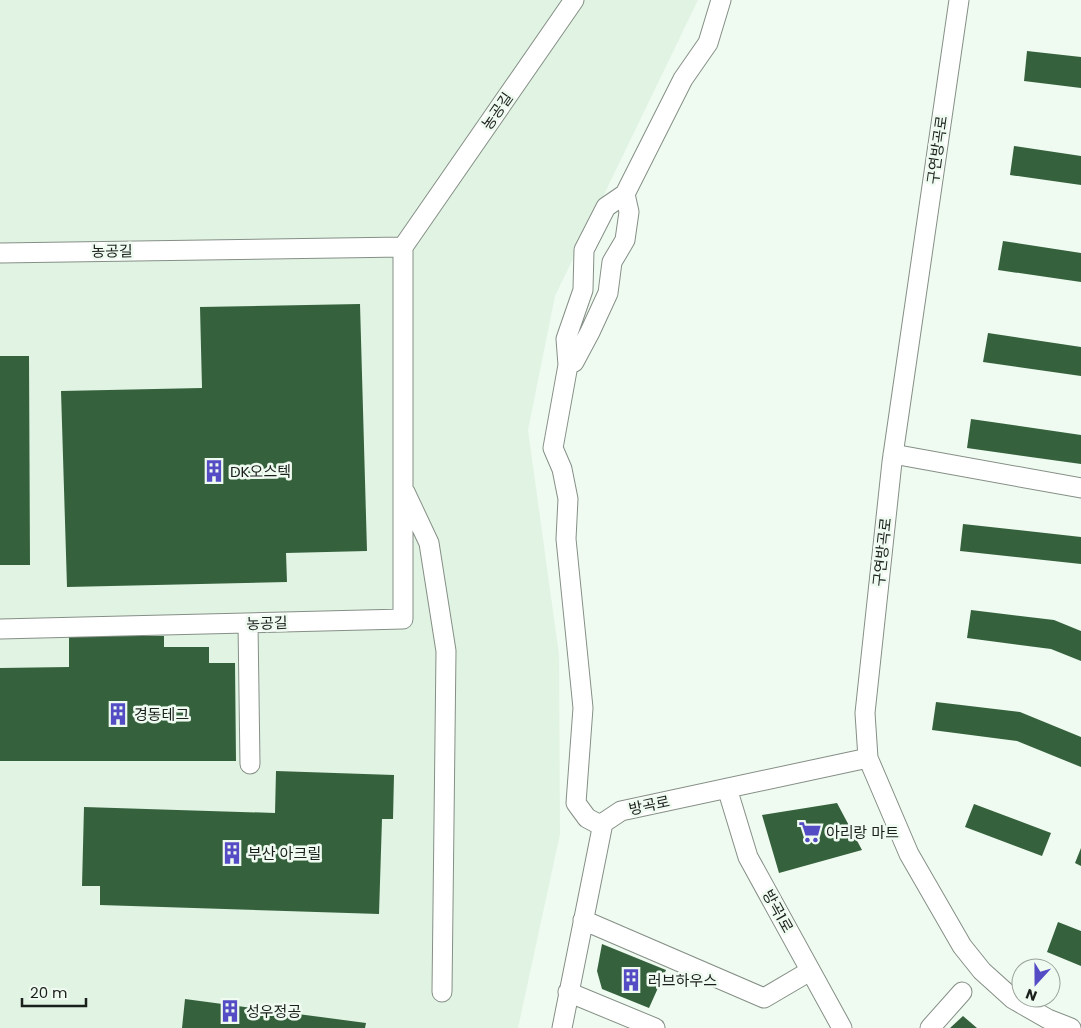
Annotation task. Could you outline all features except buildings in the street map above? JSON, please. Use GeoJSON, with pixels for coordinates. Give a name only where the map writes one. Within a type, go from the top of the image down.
{"type":"FeatureCollection","features":[{"type":"Feature","properties":{"kind":"street","name":"농공길"},"geometry":{"type":"LineString","coordinates":[[0,629],[403,619],[403,247],[574,0]]}},
{"type":"Feature","properties":{"kind":"street"},"geometry":{"type":"LineString","coordinates":[[562,1028],[602,826],[587,818],[576,803],[583,708],[566,539],[568,499],[562,470],[553,448],[568,365],[566,339],[583,290],[584,250],[606,207],[625,194],[683,79],[708,43],[721,0]]}},
{"type":"Feature","properties":{"kind":"street","name":"구연방곡로"},"geometry":{"type":"LineString","coordinates":[[960,0],[893,454],[865,713],[868,758],[909,854],[962,946],[982,971],[1012,999],[1048,1020],[1071,1028]]}},
{"type":"Feature","properties":{"kind":"street"},"geometry":{"type":"LineString","coordinates":[[568,365],[574,362],[608,293],[612,262],[625,240],[629,212],[625,194]]}},
{"type":"Feature","properties":{"kind":"street","name":"농공길"},"geometry":{"type":"LineString","coordinates":[[0,253],[403,247]]}},
{"type":"Feature","properties":{"kind":"street"},"geometry":{"type":"LineString","coordinates":[[893,454],[1081,488]]}},
{"type":"Feature","properties":{"kind":"street","name":"농공길"},"geometry":{"type":"LineString","coordinates":[[403,489],[430,543],[446,651],[442,992]]}},
{"type":"Feature","properties":{"kind":"street"},"geometry":{"type":"LineString","coordinates":[[248,624],[250,764]]}},
{"type":"Feature","properties":{"kind":"street","name":"방곡로"},"geometry":{"type":"LineString","coordinates":[[602,826],[602,823],[621,811],[868,758]]}},
{"type":"Feature","properties":{"kind":"street","name":"방곡1로"},"geometry":{"type":"LineString","coordinates":[[727,788],[748,857],[842,1028]]}},
{"type":"Feature","properties":{"kind":"street"},"geometry":{"type":"LineString","coordinates":[[583,920],[764,998],[810,971]]}},
{"type":"Feature","properties":{"kind":"street"},"geometry":{"type":"LineString","coordinates":[[568,992],[655,1028]]}},
{"type":"Feature","properties":{"kind":"street"},"geometry":{"type":"LineString","coordinates":[[930,1028],[962,992]]}},
{"type":"Feature","properties":{"kind":"shaded area"},"geometry":{"type":"Polygon","coordinates":[[[0,0],[698,0],[555,296],[528,430],[559,655],[560,834],[518,1028],[0,1028],[0,0]]]}},
{"type":"Feature","properties":{"kind":"place","name":"DK오스텍"},"geometry":{"type":"Point","coordinates":[214,471]}},
{"type":"Feature","properties":{"kind":"place","name":"경동테그"},"geometry":{"type":"Point","coordinates":[118,714]}},
{"type":"Feature","properties":{"kind":"place","name":"아리랑 마트"},"geometry":{"type":"Point","coordinates":[810,832]}},
{"type":"Feature","properties":{"kind":"place","name":"부산 아크릴"},"geometry":{"type":"Point","coordinates":[232,853]}},
{"type":"Feature","properties":{"kind":"place","name":"러브하우스"},"geometry":{"type":"Point","coordinates":[631,980]}},
{"type":"Feature","properties":{"kind":"place","name":"성우정공"},"geometry":{"type":"Point","coordinates":[230,1011]}}]}
